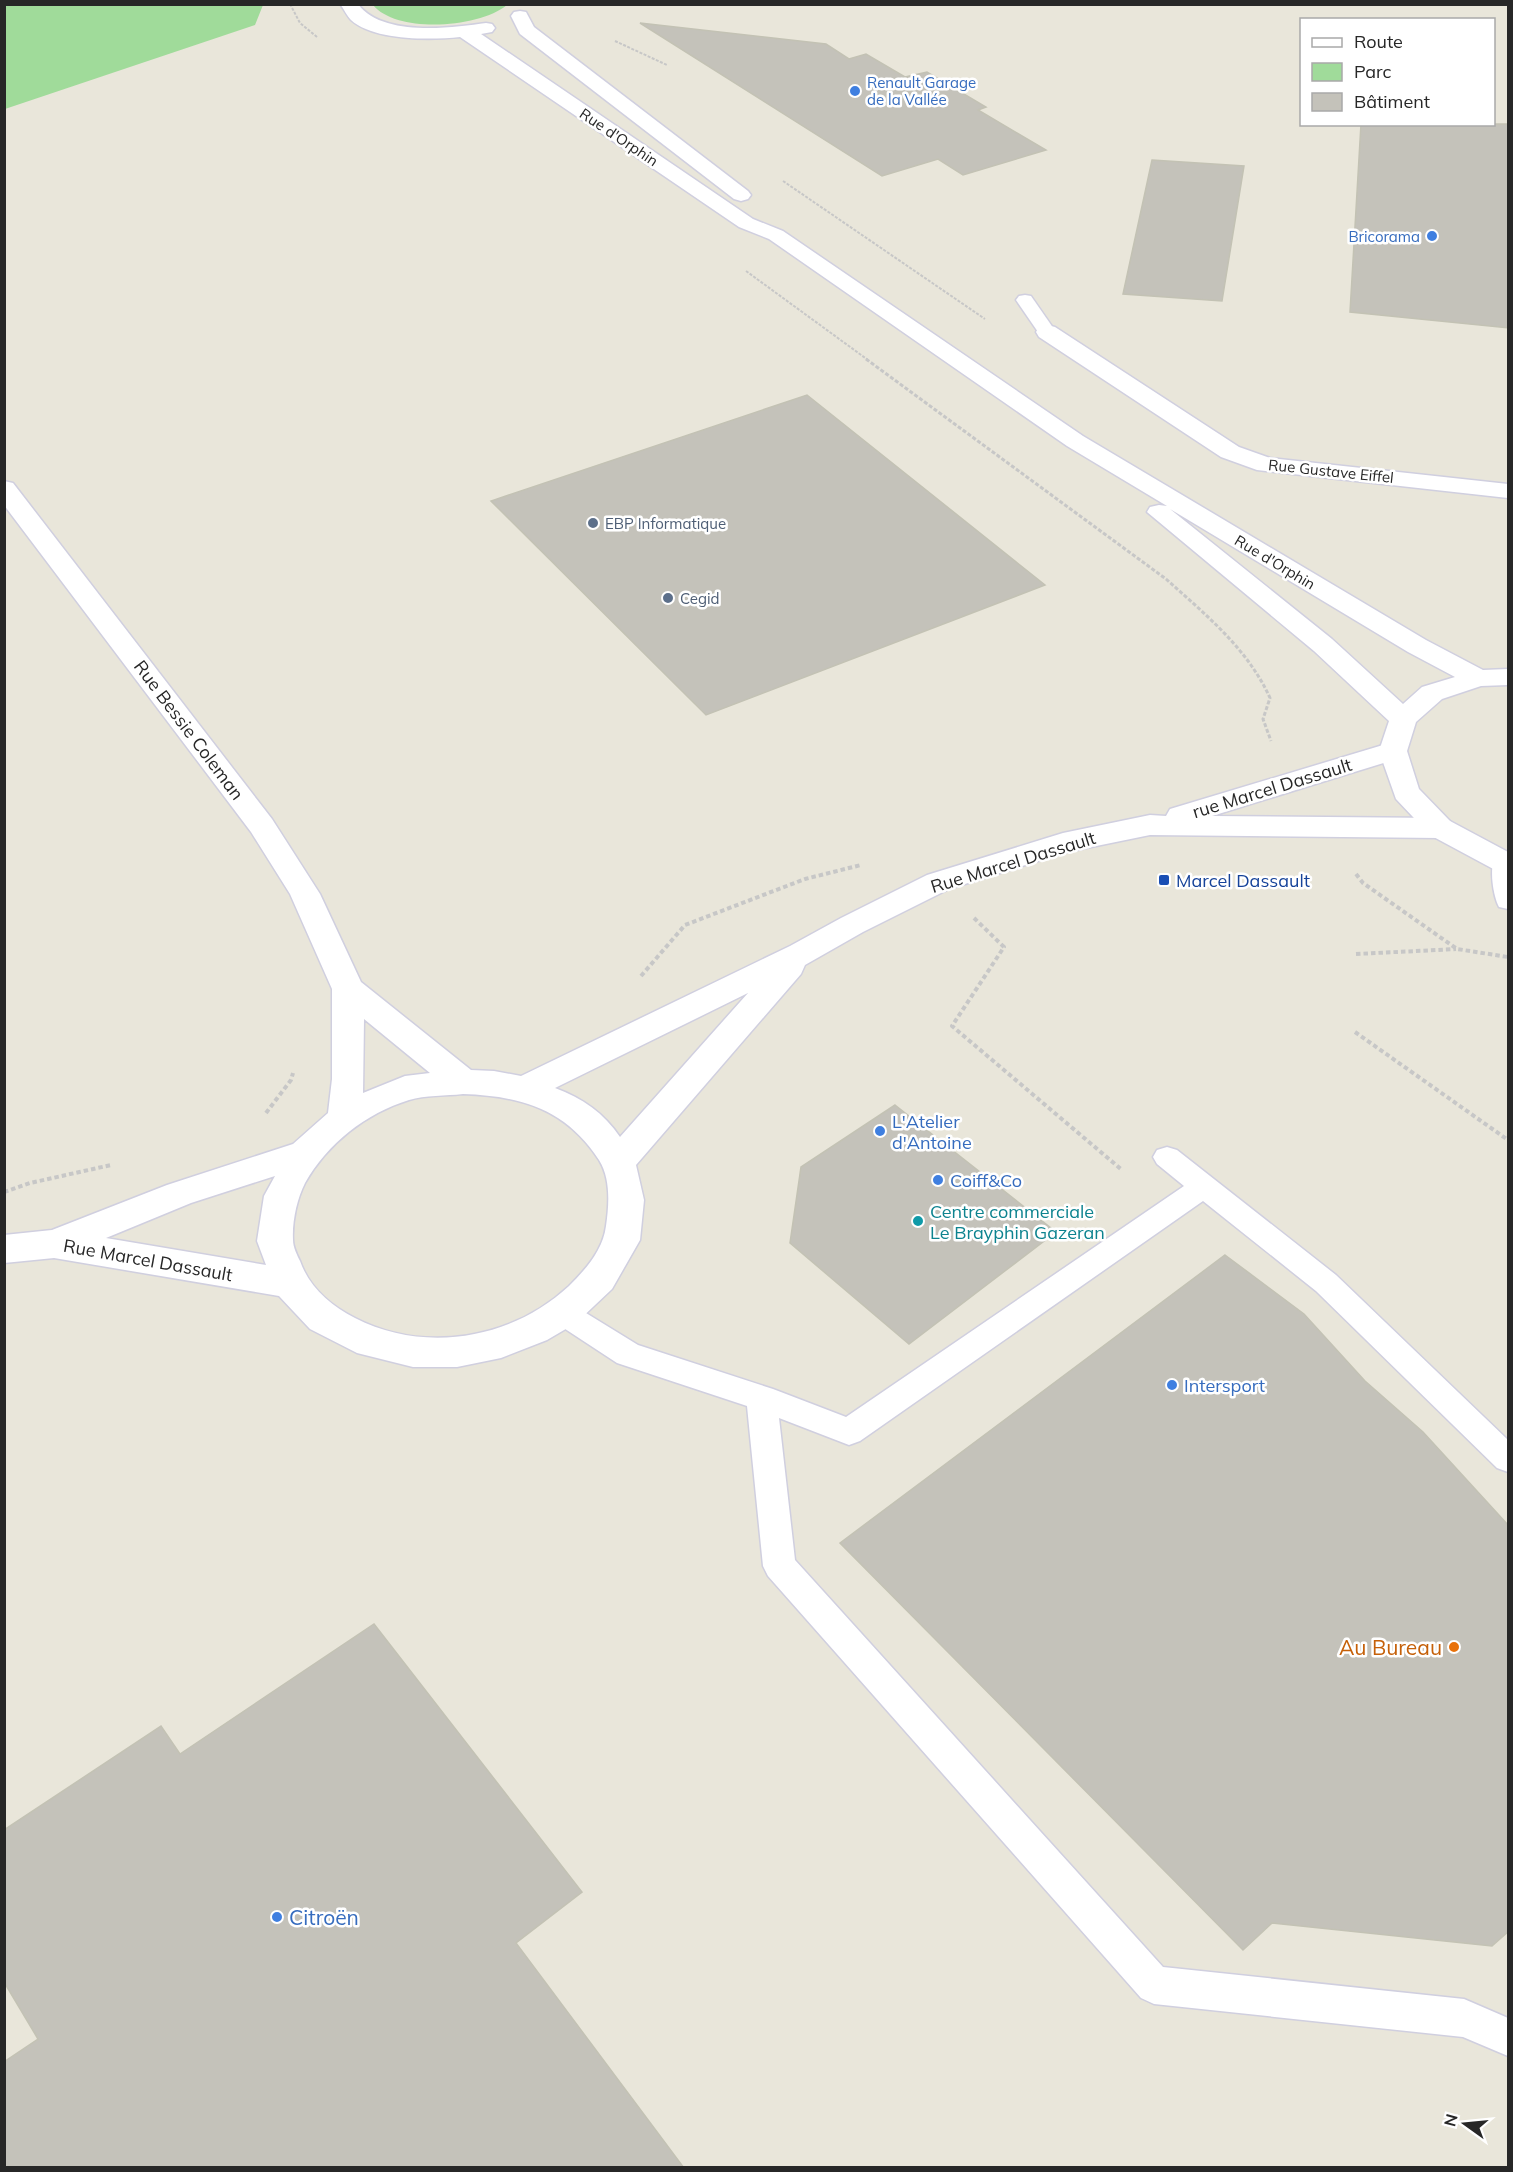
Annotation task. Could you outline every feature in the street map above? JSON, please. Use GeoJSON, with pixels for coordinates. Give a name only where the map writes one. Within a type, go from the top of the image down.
{"type":"FeatureCollection","features":[{"type":"Feature","properties":{"kind":"street"},"geometry":{"type":"LineString","coordinates":[[349,4],[352,11],[364,20],[384,28],[409,33],[465,32]]}},
{"type":"Feature","properties":{"kind":"street","name":"Rue d'Orphin"},"geometry":{"type":"LineString","coordinates":[[465,32],[496,26],[527,12],[526,30],[767,215],[777,235]]}},
{"type":"Feature","properties":{"kind":"street","name":"Rue d'Orphin"},"geometry":{"type":"LineString","coordinates":[[465,32],[746,223],[777,235],[1075,441],[1397,634],[1478,678]]}},
{"type":"Feature","properties":{"kind":"street","name":"Rue Gustave Eiffel"},"geometry":{"type":"LineString","coordinates":[[1047,332],[1230,452],[1247,460],[1266,465],[1509,491]]}},
{"type":"Feature","properties":{"kind":"street","name":"Rue d'Orphin"},"geometry":{"type":"LineString","coordinates":[[1075,441],[1323,645],[1403,719]]}},
{"type":"Feature","properties":{"kind":"street","name":"Rue Bessie Coleman"},"geometry":{"type":"LineString","coordinates":[[4,488],[262,826],[305,894],[348,989]]}},
{"type":"Feature","properties":{"kind":"street"},"geometry":{"type":"LineString","coordinates":[[1507,863],[1440,828],[1406,792],[1393,751],[1403,719],[1432,693],[1478,678],[1509,677]]}},
{"type":"Feature","properties":{"kind":"street","name":"rue Marcel Dassault"},"geometry":{"type":"LineString","coordinates":[[1150,825],[1393,751]]}},
{"type":"Feature","properties":{"kind":"street","name":"Rue Marcel Dassault"},"geometry":{"type":"LineString","coordinates":[[524,1089],[801,954],[852,925],[938,882],[1063,843],[1150,825],[1440,828]]}},
{"type":"Feature","properties":{"kind":"street"},"geometry":{"type":"LineString","coordinates":[[618,1162],[801,954]]}},
{"type":"Feature","properties":{"kind":"street"},"geometry":{"type":"LineString","coordinates":[[344,1119],[348,1079],[348,989]]}},
{"type":"Feature","properties":{"kind":"street"},"geometry":{"type":"LineString","coordinates":[[348,989],[462,1082]]}},
{"type":"Feature","properties":{"kind":"street"},"geometry":{"type":"LineString","coordinates":[[462,1082],[494,1083],[524,1089],[565,1106],[597,1130],[618,1162],[627,1200],[622,1240],[599,1279],[563,1313],[534,1330],[501,1343],[457,1352],[413,1352],[370,1343],[323,1319],[290,1284],[275,1241],[281,1196],[305,1153],[330,1128],[362,1107],[405,1089],[462,1082]]}},
{"type":"Feature","properties":{"kind":"street"},"geometry":{"type":"LineString","coordinates":[[54,1244],[178,1194],[305,1153]]}},
{"type":"Feature","properties":{"kind":"street","name":"Rue Marcel Dassault"},"geometry":{"type":"LineString","coordinates":[[4,1249],[54,1244],[290,1284]]}},
{"type":"Feature","properties":{"kind":"lane"},"geometry":{"type":"LineString","coordinates":[[1025,300],[1047,332]]}},
{"type":"Feature","properties":{"kind":"lane"},"geometry":{"type":"LineString","coordinates":[[1507,863],[1509,901]]}},
{"type":"Feature","properties":{"kind":"lane"},"geometry":{"type":"LineString","coordinates":[[1167,1157],[1326,1283],[1509,1459]]}},
{"type":"Feature","properties":{"kind":"lane"},"geometry":{"type":"LineString","coordinates":[[563,1313],[628,1354],[762,1398],[849,1432],[1204,1186]]}},
{"type":"Feature","properties":{"kind":"lane"},"geometry":{"type":"LineString","coordinates":[[762,1398],[779,1566],[1154,1985],[1464,2018],[1509,2037]]}},
{"type":"Feature","properties":{"kind":"path"},"geometry":{"type":"LineString","coordinates":[[290,4],[290,12],[310,33],[319,38]]}},
{"type":"Feature","properties":{"kind":"path"},"geometry":{"type":"LineString","coordinates":[[742,268],[1166,579],[1214,622],[1266,685],[1270,698],[1262,713],[1264,728],[1272,742]]}},
{"type":"Feature","properties":{"kind":"path"},"geometry":{"type":"LineString","coordinates":[[938,882],[1004,947],[952,1026],[1170,1210]]}},
{"type":"Feature","properties":{"kind":"path"},"geometry":{"type":"LineString","coordinates":[[1356,954],[1457,949]]}},
{"type":"Feature","properties":{"kind":"path"},"geometry":{"type":"LineString","coordinates":[[1355,1032],[1509,1140]]}},
{"type":"Feature","properties":{"kind":"path"},"geometry":{"type":"LineString","coordinates":[[259,1119],[268,1111],[291,1080],[299,1049],[348,1036]]}},
{"type":"Feature","properties":{"kind":"path"},"geometry":{"type":"LineString","coordinates":[[4,1192],[30,1183],[114,1165]]}},
{"type":"Feature","properties":{"kind":"green space"},"geometry":{"type":"Polygon","coordinates":[[[4,5],[263,5],[255,25],[5,109],[4,5]]]}},
{"type":"Feature","properties":{"kind":"green space"},"geometry":{"type":"Polygon","coordinates":[[[373,5],[507,5],[478,19],[438,25],[400,20],[384,14],[373,5]]]}},
{"type":"Feature","properties":{"kind":"building","name":"Renault Garage de la Vallée"},"geometry":{"type":"Polygon","coordinates":[[[640,23],[826,44],[849,59],[866,54],[905,77],[927,72],[986,107],[978,110],[1046,150],[963,175],[938,159],[882,176],[640,23]]]}},
{"type":"Feature","properties":{"kind":"building","name":"Bricorama"},"geometry":{"type":"Polygon","coordinates":[[[1495,124],[1509,124],[1509,328],[1350,312],[1361,126],[1495,126],[1495,124]]]}},
{"type":"Feature","properties":{"kind":"building"},"geometry":{"type":"Polygon","coordinates":[[[1152,160],[1244,166],[1222,301],[1123,294],[1152,160]]]}},
{"type":"Feature","properties":{"kind":"building"},"geometry":{"type":"Polygon","coordinates":[[[807,395],[1045,585],[706,715],[491,501],[807,395]]]}},
{"type":"Feature","properties":{"kind":"building","name":"Centre commerciale Le Brayphin Gazeran"},"geometry":{"type":"Polygon","coordinates":[[[895,1105],[1056,1232],[909,1344],[790,1243],[801,1167],[895,1105]]]}},
{"type":"Feature","properties":{"kind":"building"},"geometry":{"type":"Polygon","coordinates":[[[1225,1255],[1304,1314],[1365,1381],[1423,1432],[1509,1526],[1509,1931],[1492,1946],[1272,1923],[1243,1950],[840,1543],[1225,1255]]]}},
{"type":"Feature","properties":{"kind":"building","name":"Citroën"},"geometry":{"type":"Polygon","coordinates":[[[374,1624],[582,1892],[516,1943],[684,2168],[4,2168],[4,2062],[38,2039],[4,1982],[4,1830],[161,1726],[180,1754],[374,1624]]]}},
{"type":"Feature","properties":{"kind":"place","name":"Renault Garage de la Vallée"},"geometry":{"type":"Point","coordinates":[855,91]}},
{"type":"Feature","properties":{"kind":"place","name":"Bricorama"},"geometry":{"type":"Point","coordinates":[1432,236]}},
{"type":"Feature","properties":{"kind":"place","name":"EBP Informatique"},"geometry":{"type":"Point","coordinates":[593,523]}},
{"type":"Feature","properties":{"kind":"place","name":"Cegid"},"geometry":{"type":"Point","coordinates":[668,598]}},
{"type":"Feature","properties":{"kind":"place","name":"Marcel Dassault"},"geometry":{"type":"Point","coordinates":[1164,880]}},
{"type":"Feature","properties":{"kind":"place","name":"L'Atelier d'Antoine"},"geometry":{"type":"Point","coordinates":[880,1131]}},
{"type":"Feature","properties":{"kind":"place","name":"Coiff&Co"},"geometry":{"type":"Point","coordinates":[938,1180]}},
{"type":"Feature","properties":{"kind":"place","name":"Centre commerciale Le Brayphin Gazeran"},"geometry":{"type":"Point","coordinates":[918,1221]}},
{"type":"Feature","properties":{"kind":"place","name":"Intersport"},"geometry":{"type":"Point","coordinates":[1172,1385]}},
{"type":"Feature","properties":{"kind":"place","name":"Au Bureau"},"geometry":{"type":"Point","coordinates":[1454,1647]}},
{"type":"Feature","properties":{"kind":"place","name":"Citroën"},"geometry":{"type":"Point","coordinates":[277,1917]}}]}
